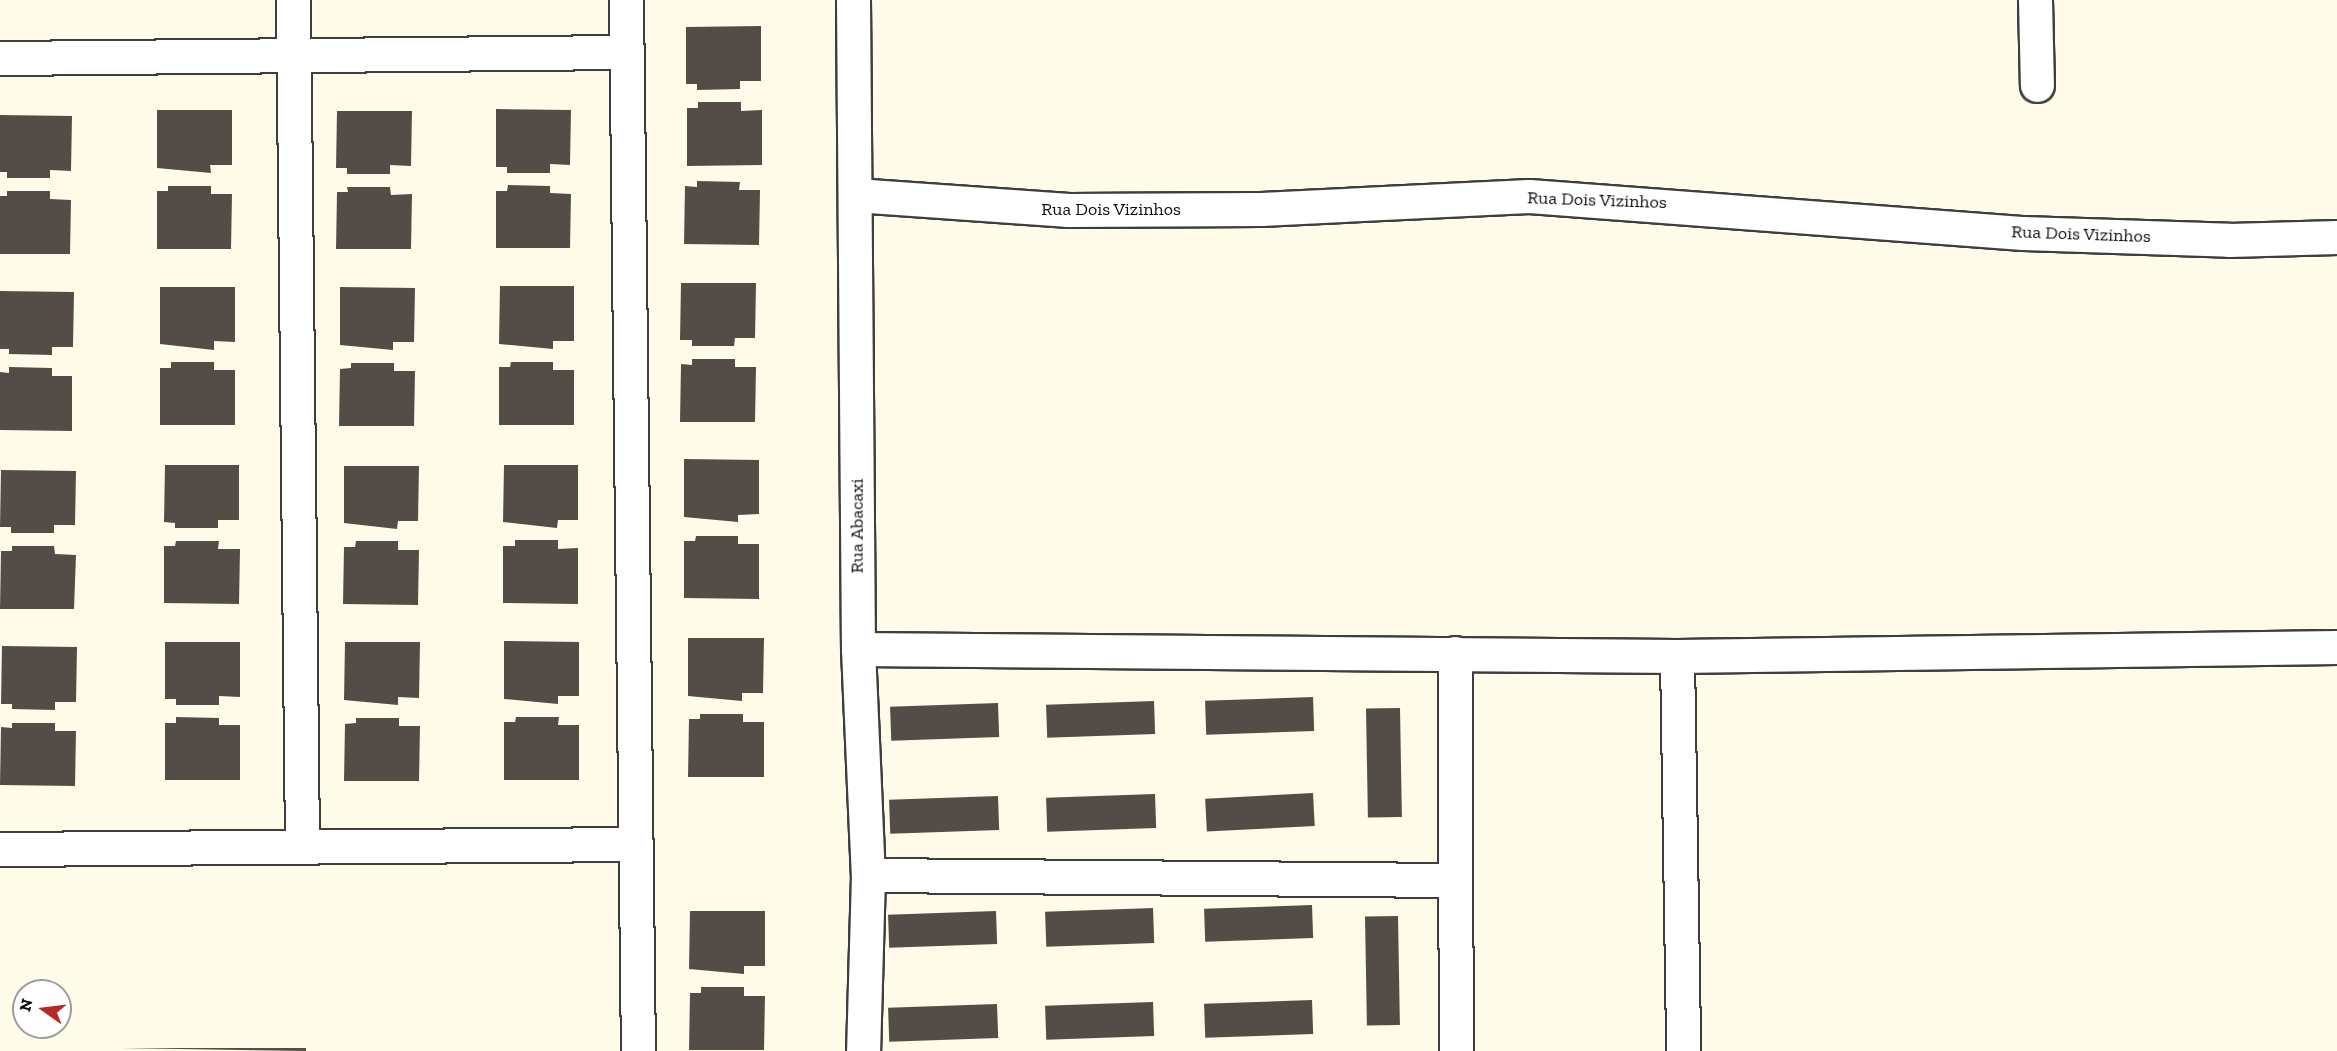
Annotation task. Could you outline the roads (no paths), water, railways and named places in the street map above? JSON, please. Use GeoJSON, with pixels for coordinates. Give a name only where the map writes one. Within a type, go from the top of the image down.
{"type":"FeatureCollection","features":[{"type":"Feature","properties":{"kind":"street"},"geometry":{"type":"LineString","coordinates":[[293,0],[302,847]]}},
{"type":"Feature","properties":{"kind":"street"},"geometry":{"type":"LineString","coordinates":[[626,0],[638,1051]]}},
{"type":"Feature","properties":{"kind":"street","name":"Rua Abacaxi"},"geometry":{"type":"LineString","coordinates":[[854,0],[858,649],[868,876],[863,1051]]}},
{"type":"Feature","properties":{"kind":"street"},"geometry":{"type":"LineString","coordinates":[[2035,0],[2037,85]]}},
{"type":"Feature","properties":{"kind":"street"},"geometry":{"type":"LineString","coordinates":[[0,58],[626,52]]}},
{"type":"Feature","properties":{"kind":"street","name":"Rua Dois Vizinhos"},"geometry":{"type":"LineString","coordinates":[[855,195],[1068,210],[1261,209],[1529,196],[2023,233],[2229,240],[2337,237]]}},
{"type":"Feature","properties":{"kind":"street"},"geometry":{"type":"LineString","coordinates":[[858,649],[1677,656],[2337,647]]}},
{"type":"Feature","properties":{"kind":"street"},"geometry":{"type":"LineString","coordinates":[[1455,653],[1456,1051]]}},
{"type":"Feature","properties":{"kind":"street"},"geometry":{"type":"LineString","coordinates":[[1677,656],[1683,1051]]}},
{"type":"Feature","properties":{"kind":"street"},"geometry":{"type":"LineString","coordinates":[[0,849],[636,844]]}},
{"type":"Feature","properties":{"kind":"street"},"geometry":{"type":"LineString","coordinates":[[868,876],[1455,880]]}}]}
